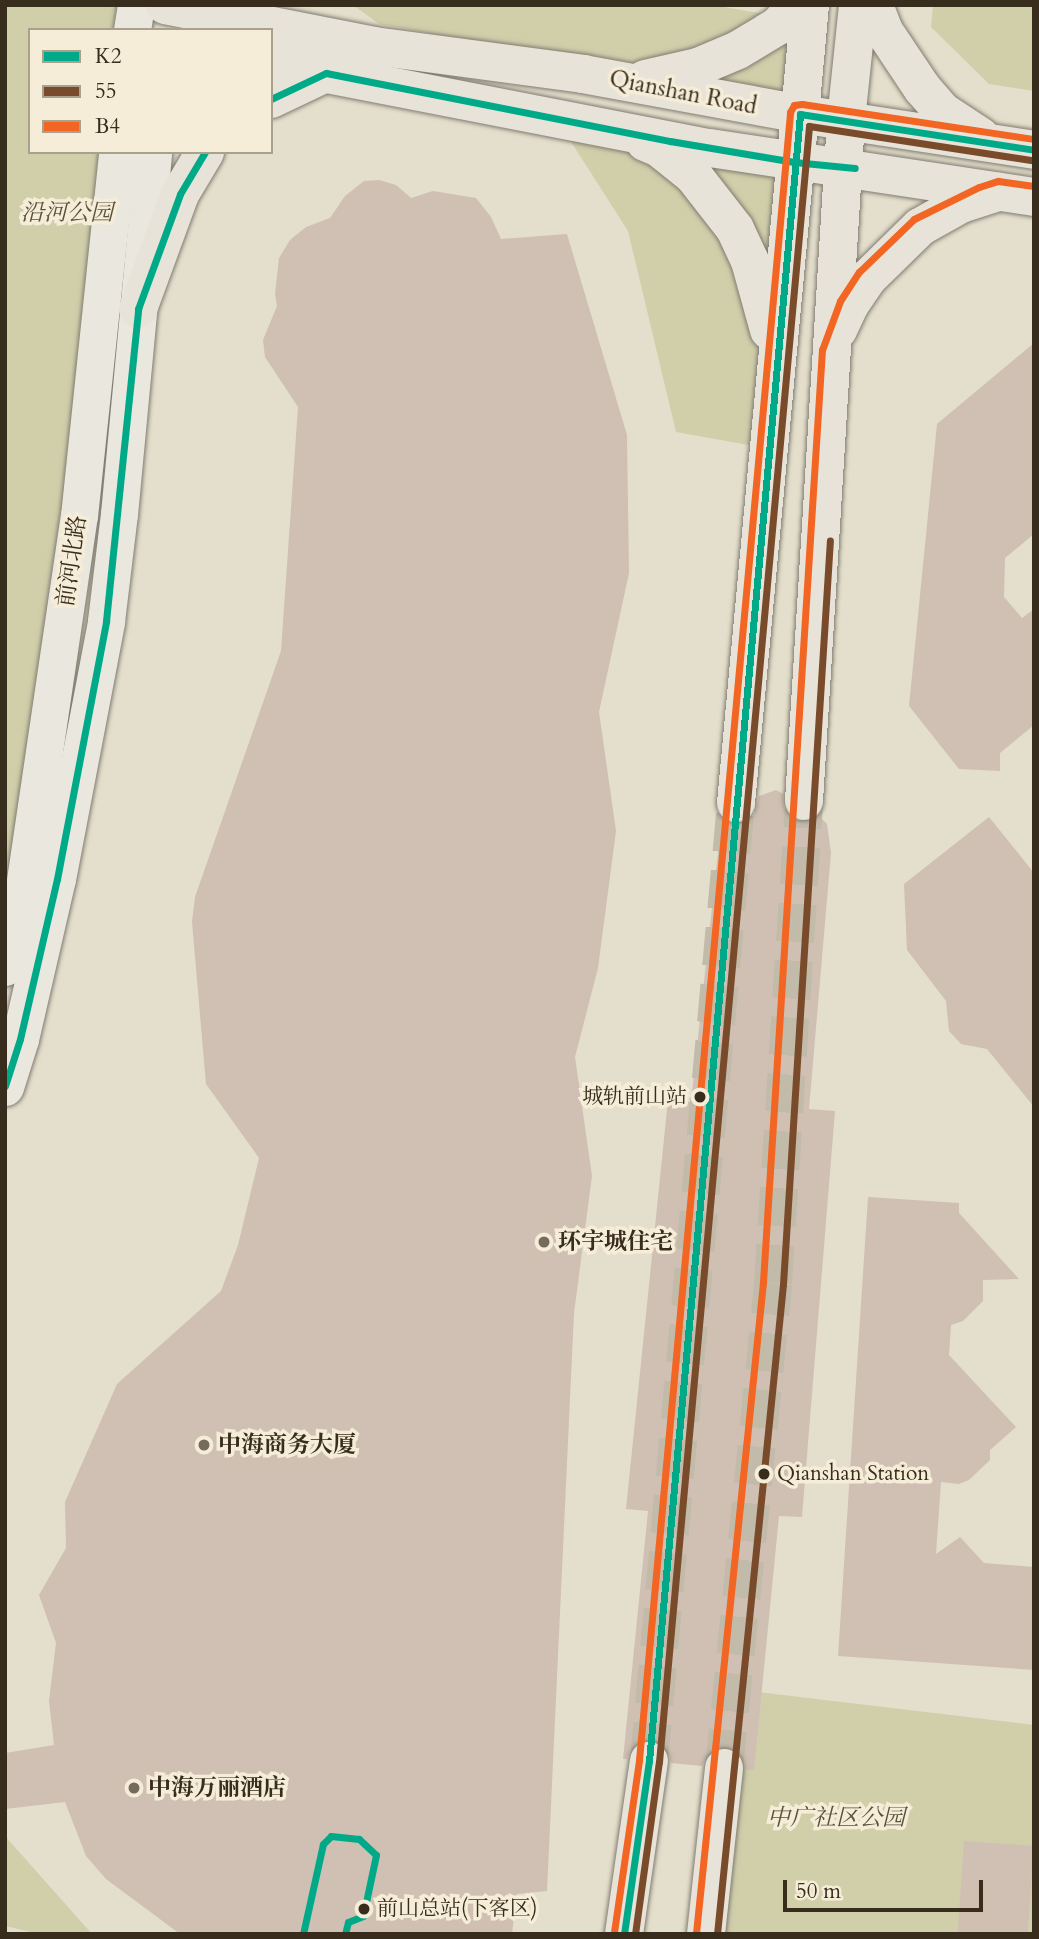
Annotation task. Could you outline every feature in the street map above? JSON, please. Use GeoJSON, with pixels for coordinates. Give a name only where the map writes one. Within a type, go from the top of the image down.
{"type":"FeatureCollection","features":[{"type":"Feature","properties":{"kind":"main road"},"geometry":{"type":"LineString","coordinates":[[132,28],[136,5]]}},
{"type":"Feature","properties":{"kind":"main road"},"geometry":{"type":"LineString","coordinates":[[165,28],[168,5]]}},
{"type":"Feature","properties":{"kind":"main road","name":"Qianshan Road"},"geometry":{"type":"LineString","coordinates":[[168,5],[374,46],[619,81],[800,114],[1020,147]]}},
{"type":"Feature","properties":{"kind":"main road"},"geometry":{"type":"LineString","coordinates":[[314,5],[374,46]]}},
{"type":"Feature","properties":{"kind":"main road"},"geometry":{"type":"LineString","coordinates":[[619,81],[673,74],[708,63],[760,38],[778,26],[797,5]]}},
{"type":"Feature","properties":{"kind":"main road"},"geometry":{"type":"LineString","coordinates":[[736,803],[810,5]]}},
{"type":"Feature","properties":{"kind":"main road"},"geometry":{"type":"LineString","coordinates":[[804,801],[846,120],[858,5]]}},
{"type":"Feature","properties":{"kind":"main road"},"geometry":{"type":"LineString","coordinates":[[874,5],[884,31],[902,62],[943,112],[964,128],[1020,147]]}},
{"type":"Feature","properties":{"kind":"main road","name":"Qianshan Road"},"geometry":{"type":"LineString","coordinates":[[273,63],[794,162],[843,166],[1017,194]]}},
{"type":"Feature","properties":{"kind":"main road"},"geometry":{"type":"LineString","coordinates":[[273,98],[326,73]]}},
{"type":"Feature","properties":{"kind":"main road"},"geometry":{"type":"LineString","coordinates":[[617,130],[659,148],[693,175],[735,229],[750,261],[761,296],[775,376]]}},
{"type":"Feature","properties":{"kind":"main road","name":"前河北路"},"geometry":{"type":"LineString","coordinates":[[5,967],[24,887],[79,516],[117,154]]}},
{"type":"Feature","properties":{"kind":"main road","name":"前河北路"},"geometry":{"type":"LineString","coordinates":[[5,1087],[20,1040],[57,879],[106,621],[153,154]]}},
{"type":"Feature","properties":{"kind":"main road"},"geometry":{"type":"LineString","coordinates":[[138,309],[180,194],[204,154]]}},
{"type":"Feature","properties":{"kind":"main road"},"geometry":{"type":"LineString","coordinates":[[832,352],[849,306],[868,278],[893,250],[940,215],[1017,194]]}},
{"type":"Feature","properties":{"kind":"main road"},"geometry":{"type":"LineString","coordinates":[[624,1934],[649,1761]]}},
{"type":"Feature","properties":{"kind":"main road"},"geometry":{"type":"LineString","coordinates":[[706,1934],[724,1768]]}},
{"type":"Feature","properties":{"kind":"green space","name":"沿河公园"},"geometry":{"type":"Polygon","coordinates":[[[5,5],[155,5],[152,28],[28,28],[28,154],[138,154],[5,965],[5,5]]]}},
{"type":"Feature","properties":{"kind":"green space"},"geometry":{"type":"Polygon","coordinates":[[[353,5],[713,5],[787,18],[788,99],[379,24],[353,5]]]}},
{"type":"Feature","properties":{"kind":"green space"},"geometry":{"type":"Polygon","coordinates":[[[933,5],[1034,5],[1034,91],[989,84],[931,27],[933,5]]]}},
{"type":"Feature","properties":{"kind":"green space"},"geometry":{"type":"Polygon","coordinates":[[[568,137],[779,173],[754,446],[676,432],[628,231],[568,137]]]}},
{"type":"Feature","properties":{"kind":"green space","name":"中广社区公园"},"geometry":{"type":"Polygon","coordinates":[[[733,1689],[1034,1725],[1034,1934],[707,1934],[733,1689]]]}},
{"type":"Feature","properties":{"kind":"green space"},"geometry":{"type":"Polygon","coordinates":[[[5,1836],[92,1934],[40,1934],[5,1926],[5,1836]]]}},
{"type":"Feature","properties":{"kind":"building"},"geometry":{"type":"Polygon","coordinates":[[[379,180],[396,185],[411,198],[433,191],[476,198],[491,217],[501,239],[567,234],[627,435],[629,573],[599,712],[616,831],[598,968],[575,1057],[592,1176],[574,1313],[547,1891],[517,1894],[512,1934],[180,1934],[106,1879],[86,1856],[65,1802],[5,1809],[5,1753],[54,1745],[49,1701],[56,1643],[39,1595],[66,1548],[65,1502],[117,1384],[221,1291],[238,1245],[259,1158],[206,1084],[192,922],[195,897],[281,651],[298,407],[265,357],[263,340],[277,306],[275,294],[279,258],[290,240],[306,227],[330,218],[345,196],[364,181],[379,180]]]}},
{"type":"Feature","properties":{"kind":"building"},"geometry":{"type":"Polygon","coordinates":[[[1034,343],[1034,534],[1005,558],[1004,597],[1022,618],[1034,609],[1034,725],[1000,753],[1000,771],[959,769],[909,706],[937,424],[1034,343]]]}},
{"type":"Feature","properties":{"kind":"building"},"geometry":{"type":"Polygon","coordinates":[[[776,790],[783,794],[784,810],[791,819],[803,823],[819,816],[827,824],[831,853],[809,1109],[835,1111],[802,1517],[779,1516],[754,1770],[746,1770],[744,1759],[737,1751],[726,1746],[715,1748],[707,1755],[702,1766],[671,1763],[669,1752],[663,1744],[651,1739],[640,1741],[631,1748],[627,1759],[623,1759],[648,1511],[626,1509],[668,1100],[691,1102],[722,820],[733,825],[746,822],[754,815],[759,796],[776,790]]]}},
{"type":"Feature","properties":{"kind":"building"},"geometry":{"type":"Polygon","coordinates":[[[989,817],[1034,873],[1034,1107],[987,1049],[961,1044],[949,1031],[946,1001],[907,950],[904,884],[989,817]]]}},
{"type":"Feature","properties":{"kind":"building"},"geometry":{"type":"Polygon","coordinates":[[[868,1197],[959,1203],[959,1213],[1019,1279],[983,1280],[983,1301],[963,1321],[951,1325],[949,1355],[1016,1427],[990,1450],[990,1460],[969,1480],[959,1484],[941,1482],[936,1554],[960,1537],[984,1563],[1034,1567],[1034,1670],[838,1656],[868,1197]]]}},
{"type":"Feature","properties":{"kind":"building"},"geometry":{"type":"Polygon","coordinates":[[[964,1841],[1034,1846],[1028,1934],[958,1934],[964,1841]]]}},
{"type":"Feature","properties":{"kind":"tunnel"},"geometry":{"type":"LineString","coordinates":[[724,1768],[773,1283],[804,801]]}},
{"type":"Feature","properties":{"kind":"tunnel"},"geometry":{"type":"LineString","coordinates":[[649,1761],[736,803]]}},
{"type":"Feature","properties":{"kind":"transit line","name":"K2"},"geometry":{"type":"LineString","coordinates":[[273,98],[326,73],[670,141],[794,162],[855,168]]}},
{"type":"Feature","properties":{"kind":"transit line","name":"B4"},"geometry":{"type":"LineString","coordinates":[[614,1932],[639,1760],[790,112],[794,105],[802,104],[1034,139]]}},
{"type":"Feature","properties":{"kind":"transit line","name":"K2"},"geometry":{"type":"LineString","coordinates":[[624,1934],[649,1761],[800,114],[1034,150]]}},
{"type":"Feature","properties":{"kind":"transit line","name":"55"},"geometry":{"type":"LineString","coordinates":[[635,1934],[659,1762],[809,126],[1032,160]]}},
{"type":"Feature","properties":{"kind":"transit line","name":"K2"},"geometry":{"type":"LineString","coordinates":[[5,1086],[20,1039],[57,879],[106,621],[138,309],[180,194],[204,154]]}},
{"type":"Feature","properties":{"kind":"transit line","name":"B4"},"geometry":{"type":"LineString","coordinates":[[696,1933],[763,1282],[822,350],[840,301],[859,272],[914,219],[979,187],[998,181],[1034,186]]}},
{"type":"Feature","properties":{"kind":"transit line","name":"55"},"geometry":{"type":"LineString","coordinates":[[717,1934],[783,1284],[830,540]]}},
{"type":"Feature","properties":{"kind":"transit line","name":"K2"},"geometry":{"type":"LineString","coordinates":[[303,1934],[323,1844],[331,1836],[359,1839],[376,1855],[363,1916],[348,1922],[345,1934]]}},
{"type":"Feature","properties":{"kind":"place","name":"城轨前山站"},"geometry":{"type":"Point","coordinates":[700,1097]}},
{"type":"Feature","properties":{"kind":"place","name":"环宇城住宅"},"geometry":{"type":"Point","coordinates":[544,1242]}},
{"type":"Feature","properties":{"kind":"place","name":"中海商务大厦"},"geometry":{"type":"Point","coordinates":[204,1445]}},
{"type":"Feature","properties":{"kind":"place","name":"Qianshan Station"},"geometry":{"type":"Point","coordinates":[764,1474]}},
{"type":"Feature","properties":{"kind":"place","name":"中海万丽酒店"},"geometry":{"type":"Point","coordinates":[134,1788]}},
{"type":"Feature","properties":{"kind":"place","name":"前山总站(下客区)"},"geometry":{"type":"Point","coordinates":[364,1909]}}]}
